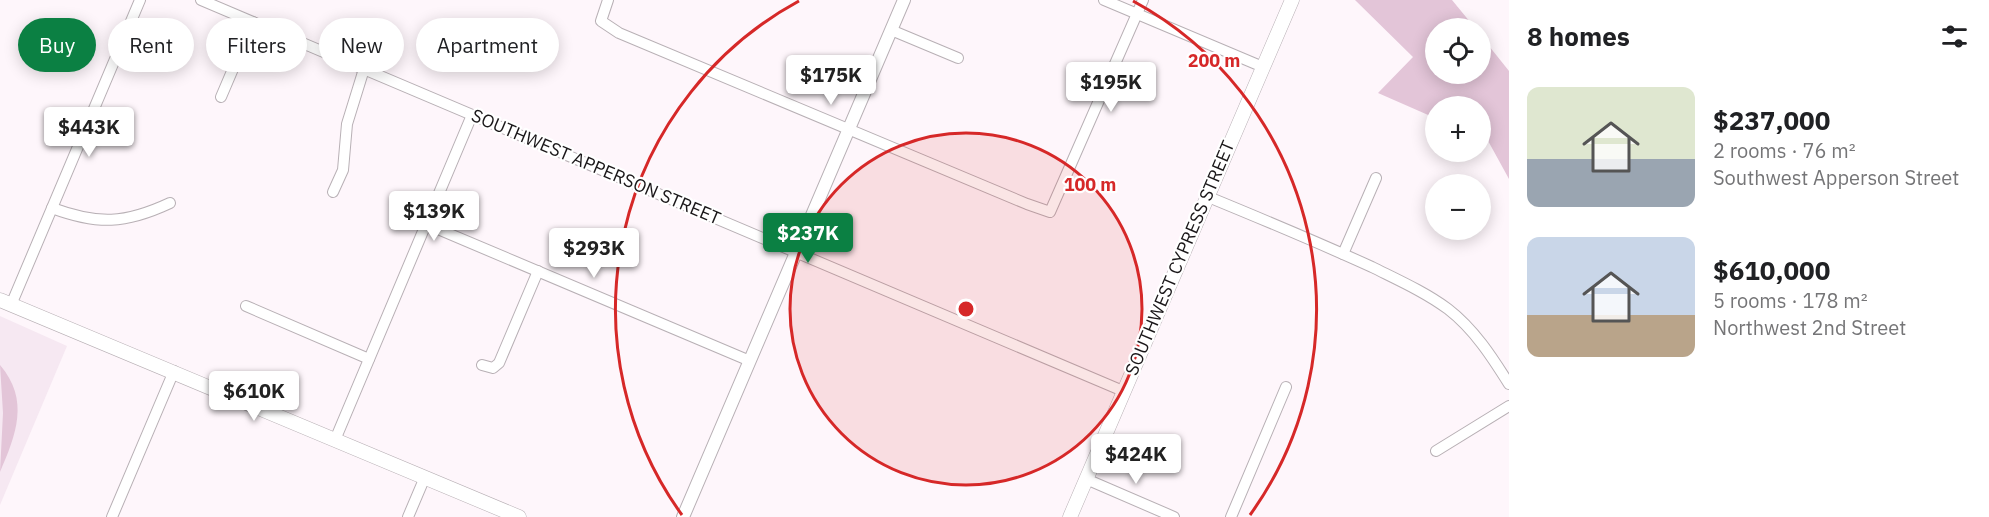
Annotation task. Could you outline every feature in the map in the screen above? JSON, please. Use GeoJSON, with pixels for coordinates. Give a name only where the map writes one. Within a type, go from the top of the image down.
{"type":"FeatureCollection","features":[{"type":"Feature","properties":{"kind":"main road","name":"SOUTHWEST CYPRESS STREET"},"geometry":{"type":"LineString","coordinates":[[1070,517],[1292,0]]}},
{"type":"Feature","properties":{"kind":"main road"},"geometry":{"type":"LineString","coordinates":[[6,303],[174,371],[519,517]]}},
{"type":"Feature","properties":{"kind":"street"},"geometry":{"type":"LineString","coordinates":[[6,303],[52,208],[141,0]]}},
{"type":"Feature","properties":{"kind":"street","name":"SOUTHWEST APPERSON STREET"},"geometry":{"type":"LineString","coordinates":[[201,0],[244,18]]}},
{"type":"Feature","properties":{"kind":"street"},"geometry":{"type":"LineString","coordinates":[[608,0],[601,21],[619,33],[1050,212],[1143,0]]}},
{"type":"Feature","properties":{"kind":"street"},"geometry":{"type":"LineString","coordinates":[[683,517],[904,0]]}},
{"type":"Feature","properties":{"kind":"street"},"geometry":{"type":"LineString","coordinates":[[1104,0],[1263,67]]}},
{"type":"Feature","properties":{"kind":"street"},"geometry":{"type":"LineString","coordinates":[[891,30],[958,58]]}},
{"type":"Feature","properties":{"kind":"street"},"geometry":{"type":"LineString","coordinates":[[221,97],[232,72]]}},
{"type":"Feature","properties":{"kind":"street"},"geometry":{"type":"LineString","coordinates":[[333,192],[343,170],[347,124],[363,72]]}},
{"type":"Feature","properties":{"kind":"street","name":"SOUTHWEST APPERSON STREET"},"geometry":{"type":"LineString","coordinates":[[371,72],[1123,391]]}},
{"type":"Feature","properties":{"kind":"street"},"geometry":{"type":"LineString","coordinates":[[335,440],[472,115]]}},
{"type":"Feature","properties":{"kind":"street"},"geometry":{"type":"LineString","coordinates":[[1343,254],[1376,177]]}},
{"type":"Feature","properties":{"kind":"street"},"geometry":{"type":"LineString","coordinates":[[1206,196],[1343,254],[1415,288],[1449,310],[1478,339],[1509,384]]}},
{"type":"Feature","properties":{"kind":"street"},"geometry":{"type":"LineString","coordinates":[[52,208],[80,218],[102,221],[147,214],[170,203]]}},
{"type":"Feature","properties":{"kind":"street"},"geometry":{"type":"LineString","coordinates":[[426,224],[750,361]]}},
{"type":"Feature","properties":{"kind":"street"},"geometry":{"type":"LineString","coordinates":[[482,365],[493,368],[499,363],[538,270]]}},
{"type":"Feature","properties":{"kind":"street"},"geometry":{"type":"LineString","coordinates":[[246,306],[369,359]]}},
{"type":"Feature","properties":{"kind":"street"},"geometry":{"type":"LineString","coordinates":[[112,517],[174,371]]}},
{"type":"Feature","properties":{"kind":"street"},"geometry":{"type":"LineString","coordinates":[[1231,517],[1286,387]]}},
{"type":"Feature","properties":{"kind":"street"},"geometry":{"type":"LineString","coordinates":[[1436,451],[1509,406]]}},
{"type":"Feature","properties":{"kind":"street"},"geometry":{"type":"LineString","coordinates":[[408,517],[425,477]]}},
{"type":"Feature","properties":{"kind":"street"},"geometry":{"type":"LineString","coordinates":[[1086,479],[1174,517]]}},
{"type":"Feature","properties":{"kind":"shaded area"},"geometry":{"type":"Polygon","coordinates":[[[1355,0],[1452,0],[1467,18],[1425,18],[1425,84],[1491,84],[1491,48],[1509,71],[1509,179],[1491,146],[1491,96],[1425,96],[1425,114],[1378,93],[1413,57],[1355,0]]]}},
{"type":"Feature","properties":{"kind":"shaded area"},"geometry":{"type":"Polygon","coordinates":[[[0,316],[67,346],[0,505],[0,316]]]}},
{"type":"Feature","properties":{"kind":"shaded area"},"geometry":{"type":"Polygon","coordinates":[[[0,365],[15,391],[17,418],[11,445],[0,472],[3,413],[0,365]]]}}]}
